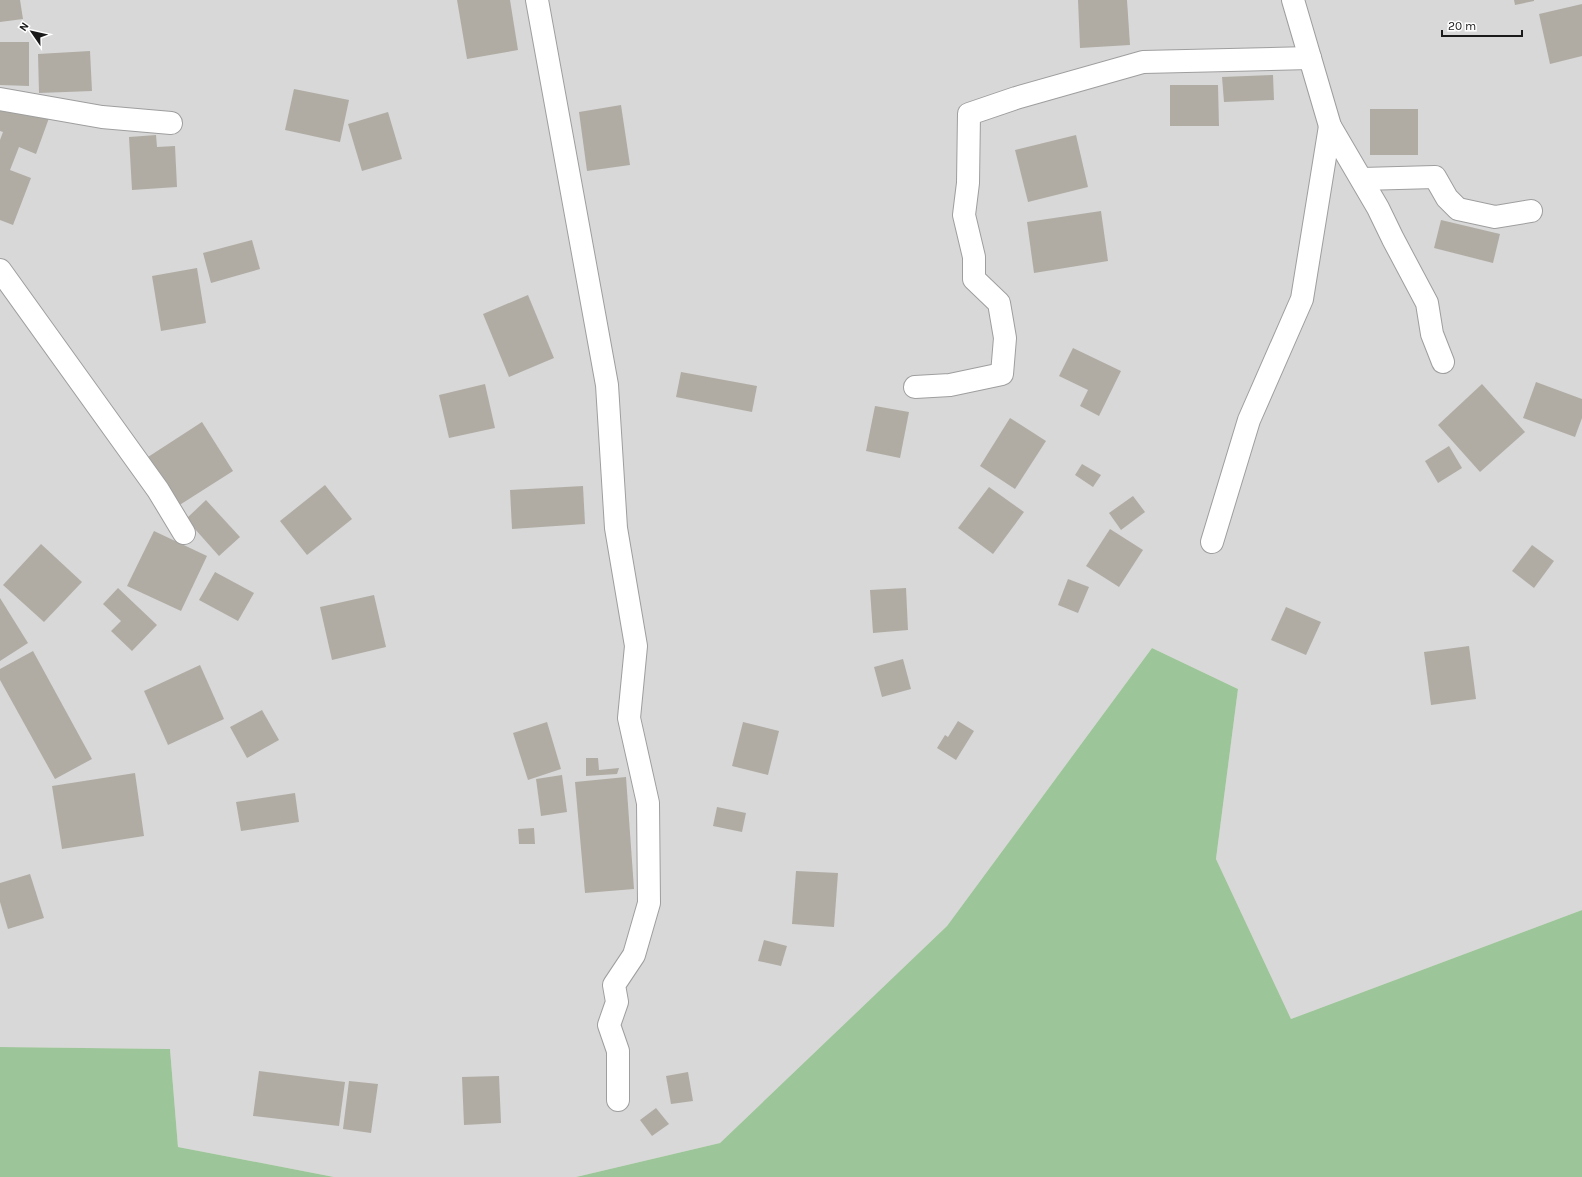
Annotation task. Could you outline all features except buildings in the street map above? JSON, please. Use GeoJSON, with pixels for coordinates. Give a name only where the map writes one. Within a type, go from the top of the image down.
{"type":"FeatureCollection","features":[{"type":"Feature","properties":{"kind":"street"},"geometry":{"type":"LineString","coordinates":[[537,0],[607,385],[616,528],[636,646],[629,718],[648,803],[649,903],[634,955],[614,985],[616,1002],[609,1024],[618,1051],[618,1100]]}},
{"type":"Feature","properties":{"kind":"street"},"geometry":{"type":"LineString","coordinates":[[1293,0],[1330,126],[1378,208],[1427,303],[1432,334],[1443,362]]}},
{"type":"Feature","properties":{"kind":"street"},"geometry":{"type":"LineString","coordinates":[[915,388],[950,385],[1002,374],[1004,338],[999,303],[974,279],[974,257],[964,216],[968,184],[969,114],[1016,98],[1143,62],[1310,58]]}},
{"type":"Feature","properties":{"kind":"street"},"geometry":{"type":"LineString","coordinates":[[0,99],[102,117],[171,123]]}},
{"type":"Feature","properties":{"kind":"street"},"geometry":{"type":"LineString","coordinates":[[1212,542],[1249,420],[1302,300],[1330,126]]}},
{"type":"Feature","properties":{"kind":"street"},"geometry":{"type":"LineString","coordinates":[[1362,180],[1435,177],[1447,198],[1458,209],[1495,217],[1531,211]]}},
{"type":"Feature","properties":{"kind":"street"},"geometry":{"type":"LineString","coordinates":[[0,270],[158,490],[184,533]]}},
{"type":"Feature","properties":{"kind":"shaded area"},"geometry":{"type":"Polygon","coordinates":[[[0,0],[1582,0],[1582,910],[1291,1019],[1216,859],[1238,689],[1152,648],[947,926],[720,1143],[576,1177],[334,1177],[178,1147],[170,1049],[0,1047],[0,0]]]}},
{"type":"Feature","properties":{"kind":"green space"},"geometry":{"type":"Polygon","coordinates":[[[1152,648],[1238,689],[1216,859],[1291,1019],[1582,910],[1582,1177],[576,1177],[720,1143],[947,926],[1152,648]]]}},
{"type":"Feature","properties":{"kind":"green space"},"geometry":{"type":"Polygon","coordinates":[[[0,1047],[170,1049],[178,1147],[334,1177],[0,1177],[0,1047]]]}}]}
